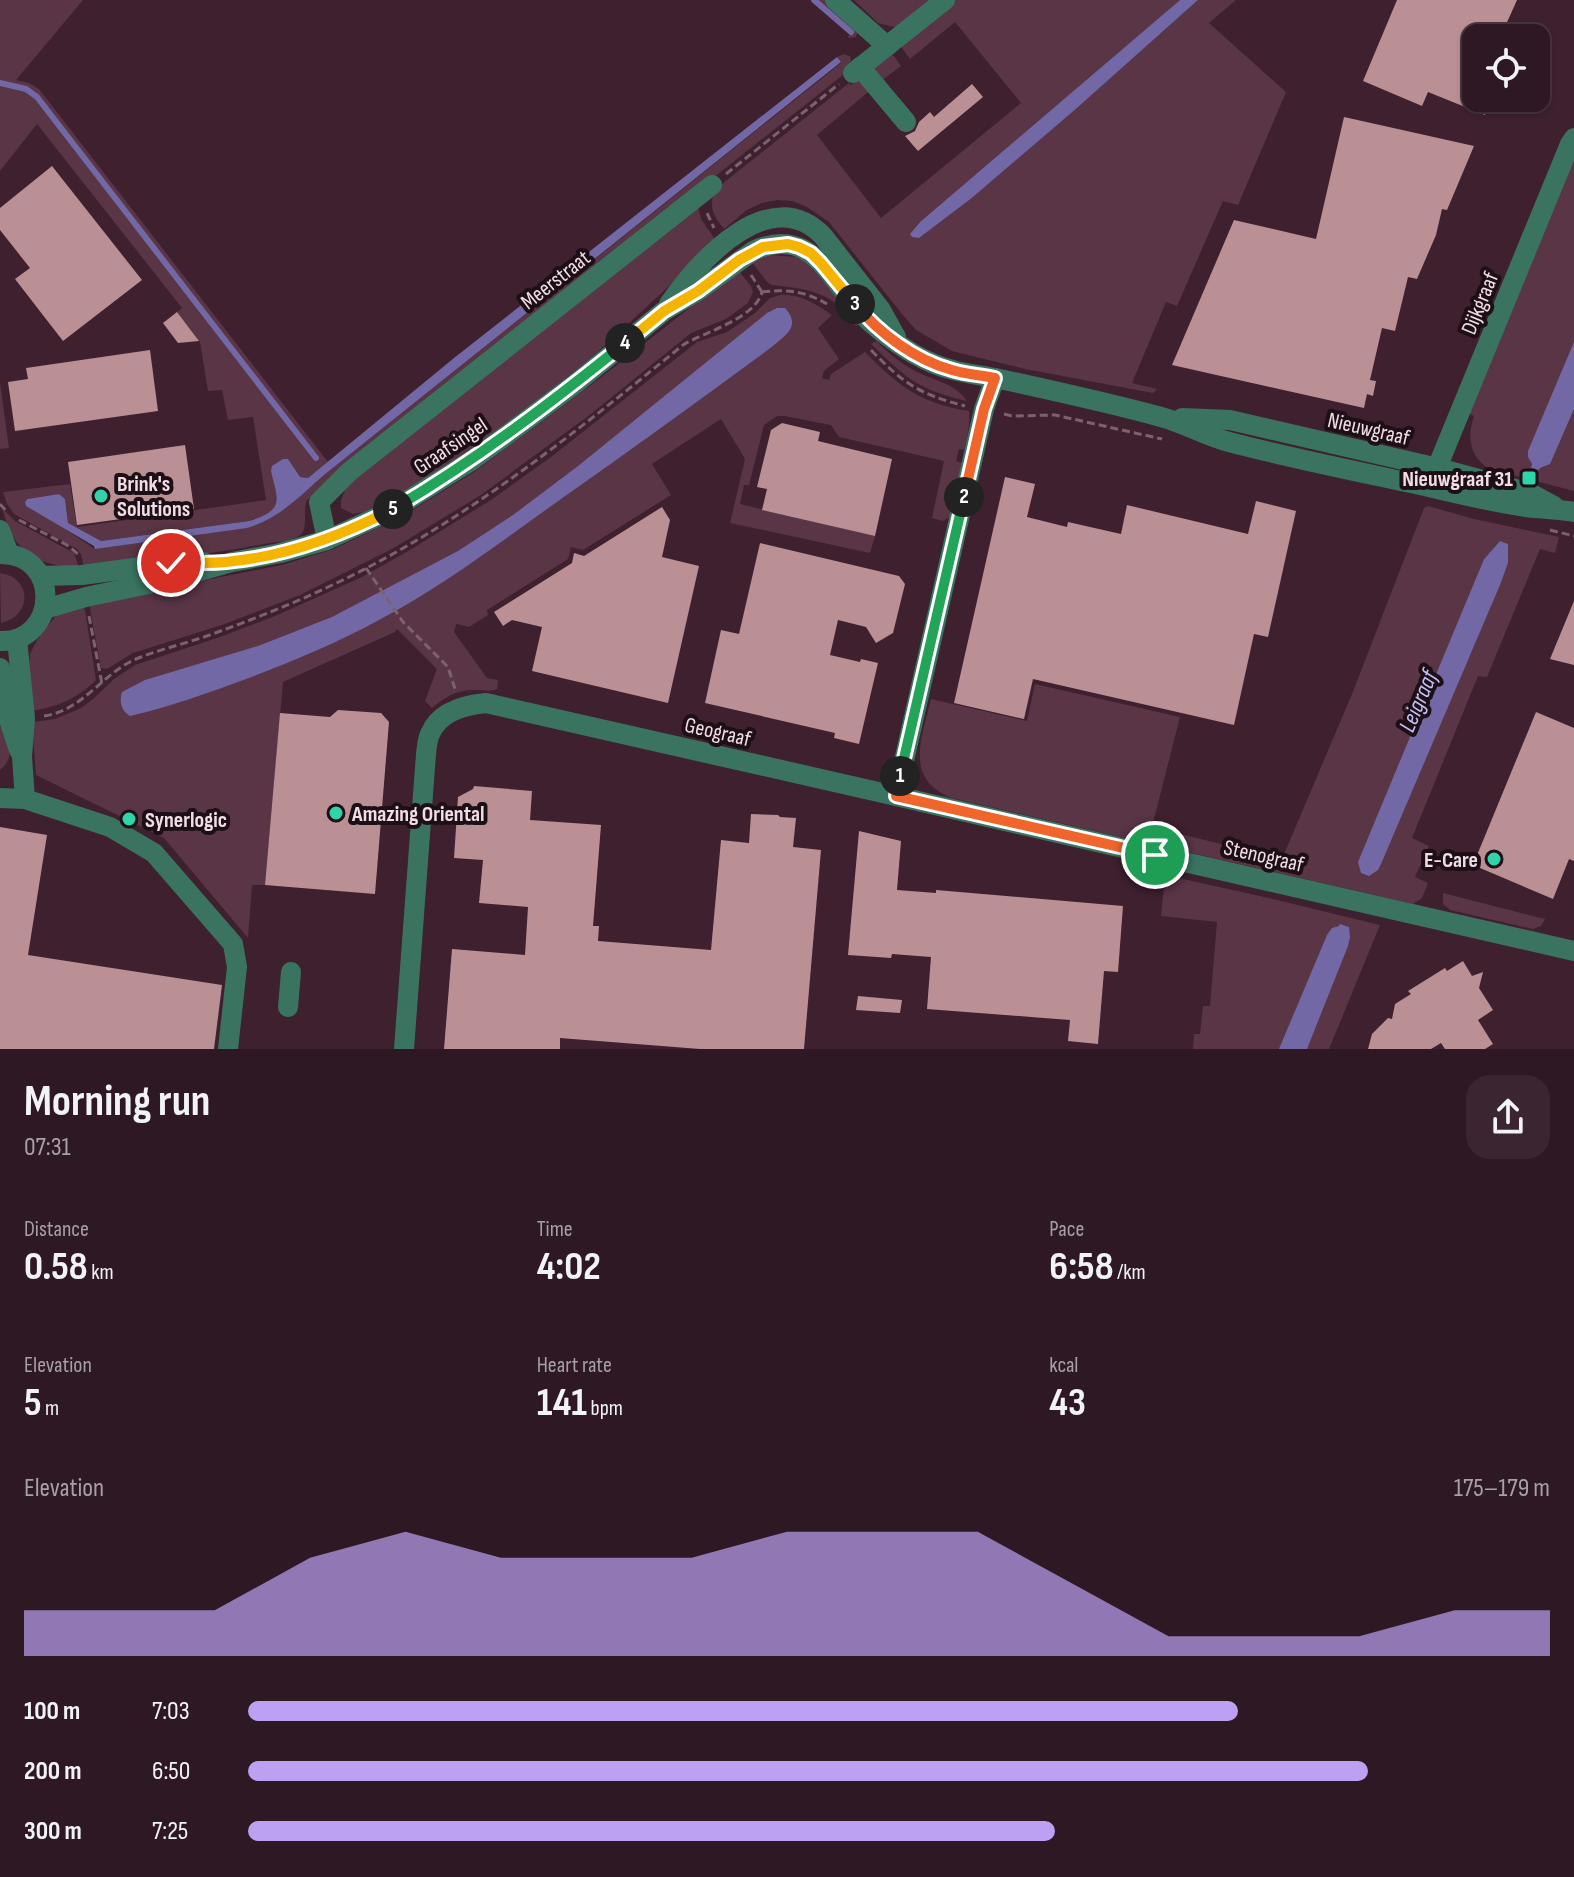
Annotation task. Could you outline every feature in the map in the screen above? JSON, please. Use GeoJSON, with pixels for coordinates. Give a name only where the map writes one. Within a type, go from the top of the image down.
{"type":"FeatureCollection","features":[{"type":"Feature","properties":{"kind":"street"},"geometry":{"type":"LineString","coordinates":[[835,0],[887,46]]}},
{"type":"Feature","properties":{"kind":"street"},"geometry":{"type":"LineString","coordinates":[[906,122],[856,70],[945,0]]}},
{"type":"Feature","properties":{"kind":"street","name":"Dijkgraaf"},"geometry":{"type":"LineString","coordinates":[[1433,478],[1574,138]]}},
{"type":"Feature","properties":{"kind":"street","name":"Meerstraat"},"geometry":{"type":"LineString","coordinates":[[327,540],[319,502],[349,472],[712,185]]}},
{"type":"Feature","properties":{"kind":"street","name":"Graafsingel"},"geometry":{"type":"LineString","coordinates":[[664,311],[687,278],[726,243],[750,225],[776,216],[790,216],[814,227],[881,310],[901,345]]}},
{"type":"Feature","properties":{"kind":"street","name":"Nieuwgraaf"},"geometry":{"type":"LineString","coordinates":[[739,260],[763,247],[788,244],[811,253],[868,320],[918,356],[950,370],[1163,417],[1226,441],[1433,478],[1526,507],[1566,510]]}},
{"type":"Feature","properties":{"kind":"street","name":"Graafsingel"},"geometry":{"type":"LineString","coordinates":[[45,609],[327,540],[392,510],[471,461],[575,384],[664,311],[698,291],[739,260]]}},
{"type":"Feature","properties":{"kind":"street"},"geometry":{"type":"LineString","coordinates":[[896,796],[984,409],[995,378]]}},
{"type":"Feature","properties":{"kind":"street"},"geometry":{"type":"LineString","coordinates":[[0,530],[4,554],[27,561],[41,576],[46,592],[45,609],[39,622],[29,632],[9,640],[25,718],[22,757],[25,799]]}},
{"type":"Feature","properties":{"kind":"street","name":"Graafsingel"},"geometry":{"type":"LineString","coordinates":[[41,576],[82,575],[171,563],[232,562]]}},
{"type":"Feature","properties":{"kind":"street"},"geometry":{"type":"LineString","coordinates":[[0,668],[9,720],[22,757]]}},
{"type":"Feature","properties":{"kind":"street","name":"Geograaf"},"geometry":{"type":"LineString","coordinates":[[458,708],[486,703],[896,796]]}},
{"type":"Feature","properties":{"kind":"street"},"geometry":{"type":"LineString","coordinates":[[404,1049],[426,754],[430,735],[437,724],[458,708]]}},
{"type":"Feature","properties":{"kind":"street","name":"Stenograaf"},"geometry":{"type":"LineString","coordinates":[[896,796],[1574,951]]}},
{"type":"Feature","properties":{"kind":"street"},"geometry":{"type":"LineString","coordinates":[[0,798],[25,799],[110,827],[154,853],[233,944],[237,967],[228,1049]]}},
{"type":"Feature","properties":{"kind":"street"},"geometry":{"type":"LineString","coordinates":[[288,1007],[291,972]]}},
{"type":"Feature","properties":{"kind":"path"},"geometry":{"type":"LineString","coordinates":[[712,185],[856,70]]}},
{"type":"Feature","properties":{"kind":"path"},"geometry":{"type":"LineString","coordinates":[[366,568],[403,622],[448,667],[458,708]]}},
{"type":"Feature","properties":{"kind":"shaded area"},"geometry":{"type":"Polygon","coordinates":[[[0,0],[83,0],[16,80],[39,89],[328,462],[308,478],[300,477],[278,498],[272,511],[258,518],[100,541],[68,523],[65,499],[59,494],[26,499],[25,502],[95,549],[259,524],[277,514],[841,63],[837,57],[843,54],[850,56],[852,65],[307,500],[304,528],[300,535],[219,552],[84,568],[77,549],[14,514],[3,492],[70,484],[77,527],[266,500],[253,417],[228,420],[222,390],[208,391],[200,342],[177,312],[182,308],[37,124],[0,171],[0,0]]]}},
{"type":"Feature","properties":{"kind":"shaded area"},"geometry":{"type":"Polygon","coordinates":[[[814,0],[825,0],[856,29],[856,37],[848,38],[850,32],[814,0]]]}},
{"type":"Feature","properties":{"kind":"shaded area"},"geometry":{"type":"Polygon","coordinates":[[[854,0],[935,0],[898,28],[878,23],[854,0]]]}},
{"type":"Feature","properties":{"kind":"shaded area"},"geometry":{"type":"Polygon","coordinates":[[[953,0],[1180,0],[920,222],[910,234],[973,197],[1198,0],[1236,0],[1209,23],[1286,92],[1238,205],[1223,201],[1177,306],[1166,302],[1132,383],[1157,389],[1153,393],[1025,369],[952,351],[916,330],[829,222],[807,207],[792,201],[762,203],[747,210],[724,229],[714,215],[712,199],[717,188],[849,83],[851,85],[861,77],[873,88],[817,135],[881,218],[1021,103],[955,22],[910,59],[902,48],[901,42],[953,0]]]}},
{"type":"Feature","properties":{"kind":"shaded area"},"geometry":{"type":"Polygon","coordinates":[[[1180,0],[1198,0],[973,197],[919,238],[912,237],[910,234],[920,222],[1180,0]]]}},
{"type":"Feature","properties":{"kind":"shaded area"},"geometry":{"type":"Polygon","coordinates":[[[888,54],[894,56],[901,66],[880,82],[872,68],[888,54]]]}},
{"type":"Feature","properties":{"kind":"shaded area"},"geometry":{"type":"Polygon","coordinates":[[[837,57],[841,62],[269,519],[247,528],[95,549],[26,506],[27,499],[59,494],[65,499],[68,523],[101,541],[249,521],[269,513],[277,497],[272,466],[288,459],[300,477],[308,478],[454,358],[837,57]]]}},
{"type":"Feature","properties":{"kind":"shaded area"},"geometry":{"type":"Polygon","coordinates":[[[1574,159],[1574,491],[1489,469],[1482,464],[1471,446],[1474,416],[1468,413],[1574,159]]]}},
{"type":"Feature","properties":{"kind":"shaded area"},"geometry":{"type":"Polygon","coordinates":[[[698,206],[701,219],[717,242],[591,358],[538,401],[421,482],[364,512],[353,514],[341,508],[347,486],[698,206]]]}},
{"type":"Feature","properties":{"kind":"shaded area"},"geometry":{"type":"Polygon","coordinates":[[[771,255],[797,257],[809,263],[860,323],[856,326],[839,306],[823,296],[767,282],[751,261],[771,255]]]}},
{"type":"Feature","properties":{"kind":"shaded area"},"geometry":{"type":"Polygon","coordinates":[[[738,270],[753,292],[748,303],[726,319],[691,333],[591,414],[481,495],[392,549],[300,595],[222,625],[133,653],[107,669],[101,668],[89,603],[282,565],[334,549],[406,514],[474,472],[738,270]]]}},
{"type":"Feature","properties":{"kind":"shaded area"},"geometry":{"type":"Polygon","coordinates":[[[780,295],[814,303],[832,315],[818,328],[839,359],[824,371],[822,378],[829,380],[831,374],[865,352],[923,398],[969,411],[964,450],[959,449],[956,461],[962,463],[950,517],[943,521],[932,518],[944,461],[839,437],[831,425],[777,416],[764,425],[749,485],[744,485],[740,504],[875,536],[870,553],[730,523],[745,459],[721,419],[652,464],[671,495],[583,550],[571,547],[568,559],[487,610],[488,615],[469,627],[456,624],[454,632],[487,678],[498,680],[497,689],[459,692],[432,708],[425,701],[437,669],[397,629],[283,682],[265,885],[252,885],[248,938],[164,838],[36,775],[32,722],[55,719],[81,708],[135,665],[275,616],[362,577],[410,550],[491,500],[551,457],[697,342],[727,332],[755,313],[770,298],[780,295]]]}},
{"type":"Feature","properties":{"kind":"shaded area"},"geometry":{"type":"Polygon","coordinates":[[[777,308],[785,308],[792,325],[773,346],[426,593],[347,637],[246,679],[130,716],[123,709],[122,692],[145,680],[258,646],[332,617],[458,551],[513,515],[578,466],[777,308]]]}},
{"type":"Feature","properties":{"kind":"shaded area"},"geometry":{"type":"Polygon","coordinates":[[[876,341],[917,372],[951,386],[967,401],[936,392],[914,381],[871,344],[876,341]]]}},
{"type":"Feature","properties":{"kind":"shaded area"},"geometry":{"type":"Polygon","coordinates":[[[1574,342],[1574,409],[1550,464],[1539,470],[1531,468],[1528,451],[1574,342]]]}},
{"type":"Feature","properties":{"kind":"shaded area"},"geometry":{"type":"Polygon","coordinates":[[[0,383],[9,448],[0,449],[0,383]]]}},
{"type":"Feature","properties":{"kind":"shaded area"},"geometry":{"type":"Polygon","coordinates":[[[1428,506],[1559,537],[1555,553],[1540,549],[1487,677],[1478,676],[1412,838],[1429,846],[1415,877],[1428,883],[1422,898],[1413,904],[952,798],[937,790],[921,769],[921,742],[931,699],[1027,721],[1035,684],[1180,717],[1152,827],[1282,859],[1352,694],[1424,508],[1428,506]],[[1500,541],[1484,559],[1440,667],[1471,653],[1508,563],[1507,544],[1500,541]]]}},
{"type":"Feature","properties":{"kind":"shaded area"},"geometry":{"type":"Polygon","coordinates":[[[3,511],[15,521],[74,553],[79,568],[51,564],[29,554],[14,537],[3,511]]]}},
{"type":"Feature","properties":{"kind":"shaded area"},"geometry":{"type":"Polygon","coordinates":[[[1500,541],[1508,544],[1508,563],[1500,585],[1381,864],[1369,876],[1361,873],[1358,862],[1484,559],[1500,541]]]}},
{"type":"Feature","properties":{"kind":"shaded area"},"geometry":{"type":"Polygon","coordinates":[[[0,573],[18,582],[24,597],[19,613],[1,623],[0,573]]]}},
{"type":"Feature","properties":{"kind":"shaded area"},"geometry":{"type":"Polygon","coordinates":[[[84,604],[96,680],[66,701],[31,711],[30,654],[57,614],[84,604]]]}},
{"type":"Feature","properties":{"kind":"shaded area"},"geometry":{"type":"Polygon","coordinates":[[[4,726],[9,755],[0,770],[0,727],[4,726]]]}},
{"type":"Feature","properties":{"kind":"shaded area"},"geometry":{"type":"Polygon","coordinates":[[[1165,875],[1380,925],[1329,1049],[1193,1049],[1194,1034],[1200,1034],[1203,1006],[1210,1006],[1217,922],[1161,916],[1165,875]]]}},
{"type":"Feature","properties":{"kind":"shaded area"},"geometry":{"type":"Polygon","coordinates":[[[1443,893],[1545,919],[1541,926],[1533,929],[1450,910],[1443,904],[1443,893]]]}},
{"type":"Feature","properties":{"kind":"shaded area"},"geometry":{"type":"Polygon","coordinates":[[[1340,924],[1349,927],[1348,946],[1307,1049],[1279,1049],[1327,935],[1340,924]]]}},
{"type":"Feature","properties":{"kind":"building"},"geometry":{"type":"Polygon","coordinates":[[[1397,0],[1517,0],[1506,24],[1462,24],[1462,106],[1428,92],[1422,106],[1363,81],[1397,0]]]}},
{"type":"Feature","properties":{"kind":"building"},"geometry":{"type":"Polygon","coordinates":[[[972,84],[983,97],[918,151],[905,136],[915,131],[919,122],[930,112],[934,117],[972,84]]]}},
{"type":"Feature","properties":{"kind":"building"},"geometry":{"type":"Polygon","coordinates":[[[1344,117],[1474,146],[1447,210],[1442,209],[1436,235],[1417,279],[1408,277],[1395,331],[1382,328],[1370,380],[1376,381],[1373,396],[1367,394],[1364,408],[1172,365],[1234,220],[1316,239],[1344,117]]]}},
{"type":"Feature","properties":{"kind":"building"},"geometry":{"type":"Polygon","coordinates":[[[52,166],[142,280],[63,341],[15,279],[30,268],[0,230],[0,208],[52,166]]]}},
{"type":"Feature","properties":{"kind":"building"},"geometry":{"type":"Polygon","coordinates":[[[177,312],[199,341],[178,343],[163,323],[177,312]]]}},
{"type":"Feature","properties":{"kind":"building"},"geometry":{"type":"Polygon","coordinates":[[[150,350],[158,411],[15,431],[8,382],[28,379],[26,368],[150,350]]]}},
{"type":"Feature","properties":{"kind":"building"},"geometry":{"type":"Polygon","coordinates":[[[782,423],[820,432],[818,441],[892,459],[875,536],[762,510],[767,489],[757,487],[771,430],[782,423]]]}},
{"type":"Feature","properties":{"kind":"building"},"geometry":{"type":"Polygon","coordinates":[[[185,445],[194,509],[77,525],[68,462],[185,445]]]}},
{"type":"Feature","properties":{"kind":"building"},"geometry":{"type":"Polygon","coordinates":[[[1005,477],[1035,484],[1027,517],[1067,527],[1068,522],[1121,534],[1127,505],[1248,534],[1256,501],[1296,511],[1268,637],[1254,634],[1234,725],[1033,679],[1024,719],[954,703],[1005,477]]]}},
{"type":"Feature","properties":{"kind":"building"},"geometry":{"type":"Polygon","coordinates":[[[662,507],[670,520],[662,557],[699,566],[668,703],[532,671],[542,627],[512,620],[503,626],[494,612],[572,563],[574,553],[584,556],[662,507]]]}},
{"type":"Feature","properties":{"kind":"building"},"geometry":{"type":"Polygon","coordinates":[[[760,543],[899,576],[905,584],[893,633],[876,643],[866,627],[838,620],[830,655],[878,663],[859,744],[834,738],[835,733],[705,703],[721,630],[739,634],[760,543]]]}},
{"type":"Feature","properties":{"kind":"building"},"geometry":{"type":"Polygon","coordinates":[[[1574,601],[1574,665],[1550,659],[1574,601]]]}},
{"type":"Feature","properties":{"kind":"building"},"geometry":{"type":"Polygon","coordinates":[[[338,710],[381,713],[389,722],[375,894],[265,885],[280,713],[330,717],[338,710]]]}},
{"type":"Feature","properties":{"kind":"building"},"geometry":{"type":"Polygon","coordinates":[[[1536,712],[1574,728],[1574,861],[1569,859],[1553,899],[1473,865],[1536,712]]]}},
{"type":"Feature","properties":{"kind":"building"},"geometry":{"type":"Polygon","coordinates":[[[474,786],[532,791],[530,820],[601,825],[593,926],[599,926],[598,941],[711,950],[721,840],[749,843],[751,814],[796,818],[793,847],[821,850],[804,1049],[700,1049],[560,1038],[560,1049],[444,1049],[452,949],[525,955],[528,907],[479,903],[483,860],[454,858],[458,797],[474,786]]]}},
{"type":"Feature","properties":{"kind":"building"},"geometry":{"type":"Polygon","coordinates":[[[0,827],[47,835],[28,955],[222,985],[214,1049],[0,1049],[0,827]]]}},
{"type":"Feature","properties":{"kind":"building"},"geometry":{"type":"Polygon","coordinates":[[[859,831],[901,841],[897,890],[936,893],[936,890],[1123,906],[1118,972],[1104,971],[1098,1044],[1068,1041],[1070,1020],[927,1009],[931,957],[848,955],[859,831]]]}},
{"type":"Feature","properties":{"kind":"building"},"geometry":{"type":"Polygon","coordinates":[[[1463,961],[1472,976],[1483,972],[1479,988],[1493,1010],[1478,1020],[1493,1044],[1485,1049],[1445,1049],[1441,1043],[1431,1049],[1368,1049],[1372,1034],[1388,1018],[1392,1019],[1395,1004],[1411,994],[1408,991],[1445,968],[1447,971],[1463,961]]]}},
{"type":"Feature","properties":{"kind":"building"},"geometry":{"type":"Polygon","coordinates":[[[858,996],[902,1000],[900,1013],[856,1010],[858,996]]]}},
{"type":"Feature","properties":{"kind":"waterway"},"geometry":{"type":"LineString","coordinates":[[814,0],[851,32]]}},
{"type":"Feature","properties":{"kind":"waterway"},"geometry":{"type":"LineString","coordinates":[[0,83],[26,89],[37,97],[316,458]]}},
{"type":"Feature","properties":{"kind":"place","name":"Nieuwgraaf 31"},"geometry":{"type":"Point","coordinates":[1529,478]}},
{"type":"Feature","properties":{"kind":"place","name":"Brink's Solutions"},"geometry":{"type":"Point","coordinates":[101,496]}},
{"type":"Feature","properties":{"kind":"place","name":"Amazing Oriental"},"geometry":{"type":"Point","coordinates":[336,813]}},
{"type":"Feature","properties":{"kind":"place","name":"Synerlogic"},"geometry":{"type":"Point","coordinates":[129,819]}},
{"type":"Feature","properties":{"kind":"place","name":"E-Care"},"geometry":{"type":"Point","coordinates":[1494,859]}},
{"type":"Feature","properties":{"kind":"route"},"geometry":{"type":"LineString","coordinates":[[171,563],[232,562],[280,553],[327,540],[392,510],[471,461],[575,384],[664,311],[698,291],[753,251],[775,245],[799,247],[821,263],[868,320],[901,345],[950,370],[995,378],[984,409],[896,796],[1155,855]]}},
{"type":"Feature","properties":{"kind":"water label","name":"Leigraaf"},"geometry":{"type":"Point","coordinates":[1418,701]}}]}
